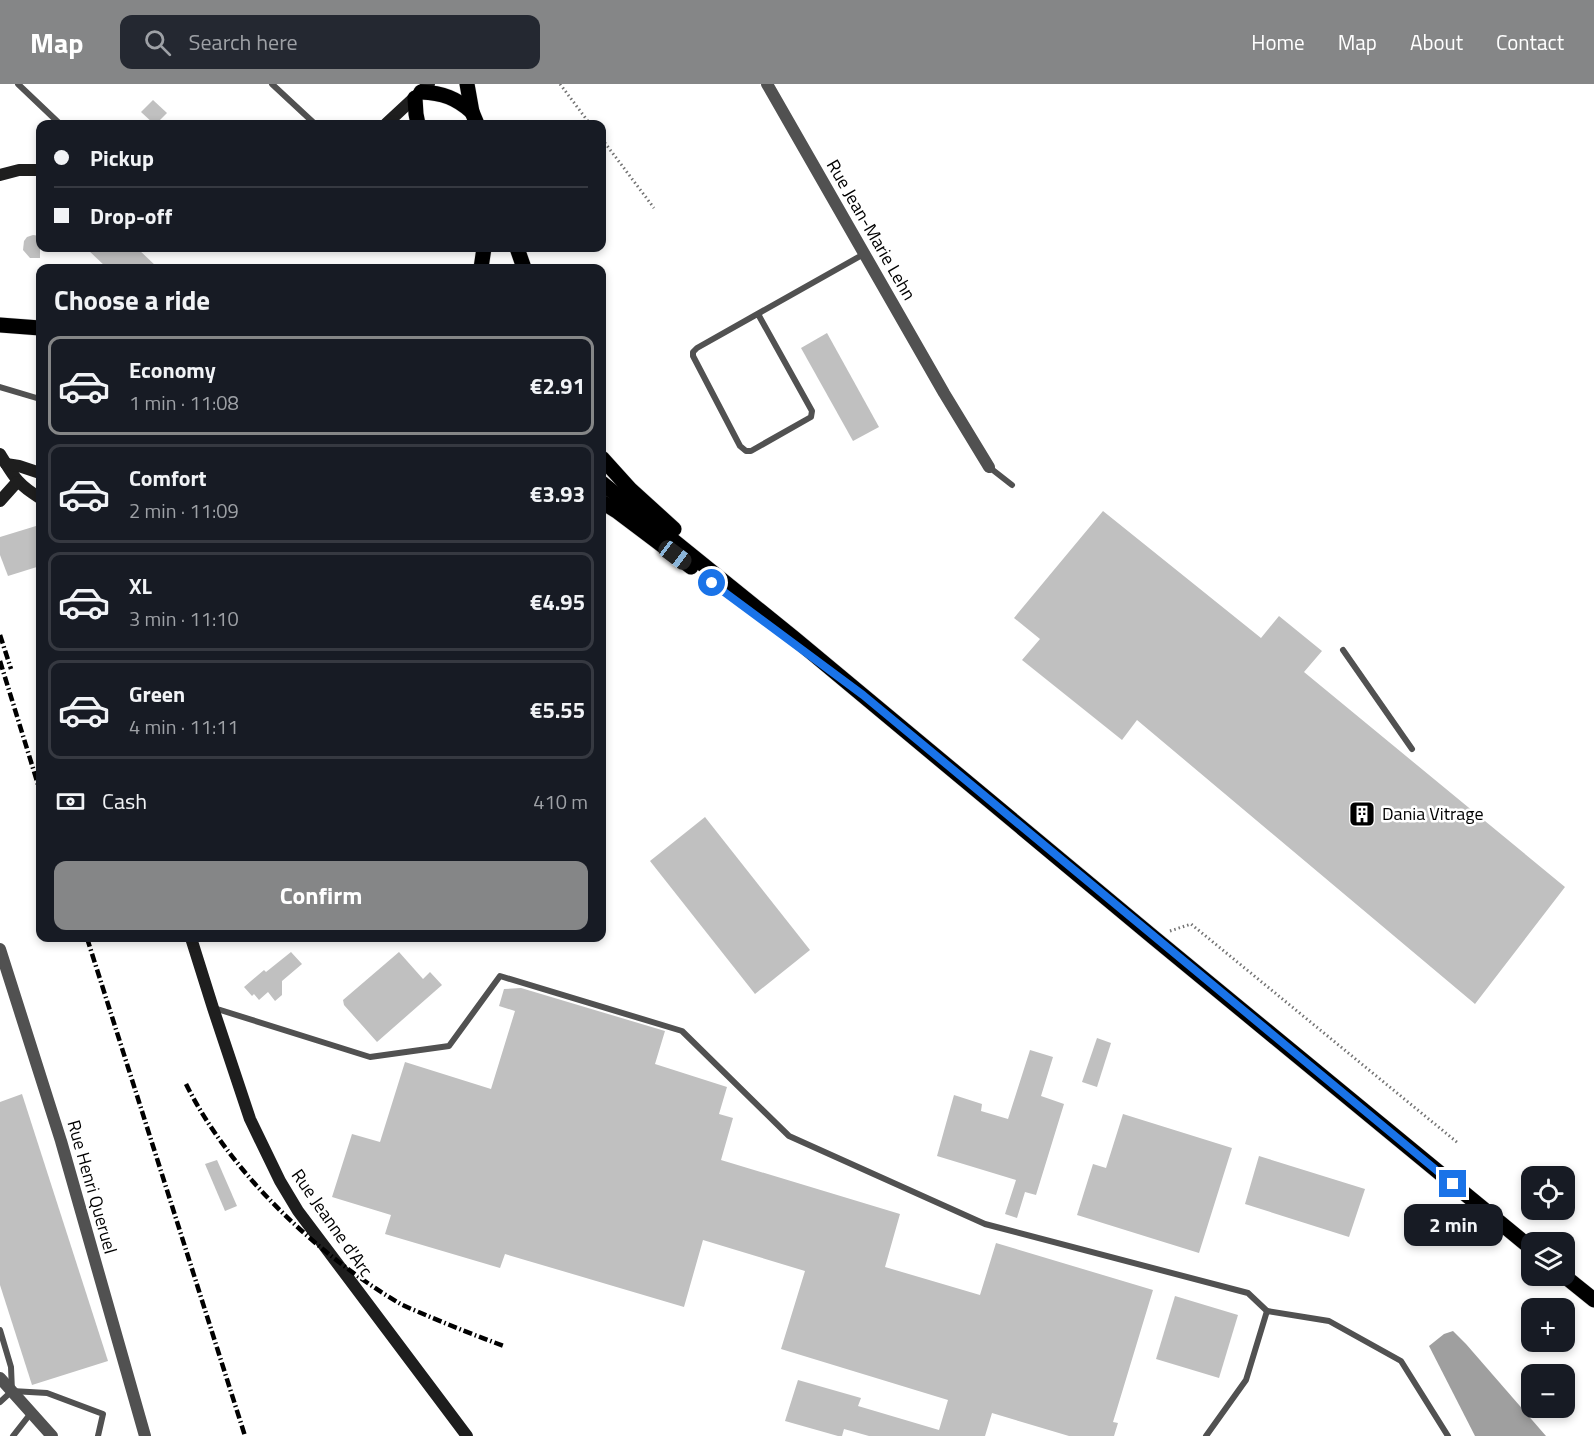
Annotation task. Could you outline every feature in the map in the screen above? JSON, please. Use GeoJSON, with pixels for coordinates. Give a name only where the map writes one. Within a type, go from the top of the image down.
{"type":"FeatureCollection","features":[{"type":"Feature","properties":{"kind":"main road"},"geometry":{"type":"LineString","coordinates":[[467,84],[475,118]]}},
{"type":"Feature","properties":{"kind":"main road"},"geometry":{"type":"LineString","coordinates":[[391,120],[421,91],[433,92],[460,102],[475,118]]}},
{"type":"Feature","properties":{"kind":"main road"},"geometry":{"type":"LineString","coordinates":[[417,120],[416,114],[421,91]]}},
{"type":"Feature","properties":{"kind":"main road"},"geometry":{"type":"LineString","coordinates":[[0,174],[19,170],[36,170]]}},
{"type":"Feature","properties":{"kind":"main road"},"geometry":{"type":"LineString","coordinates":[[0,325],[36,328]]}},
{"type":"Feature","properties":{"kind":"main road"},"geometry":{"type":"LineString","coordinates":[[3,459],[36,472]]}},
{"type":"Feature","properties":{"kind":"main road"},"geometry":{"type":"LineString","coordinates":[[3,459],[17,482],[36,496]]}},
{"type":"Feature","properties":{"kind":"main road"},"geometry":{"type":"LineString","coordinates":[[606,462],[630,489],[794,638]]}},
{"type":"Feature","properties":{"kind":"main road"},"geometry":{"type":"LineString","coordinates":[[0,501],[17,482]]}},
{"type":"Feature","properties":{"kind":"main road"},"geometry":{"type":"LineString","coordinates":[[606,486],[794,638],[1521,1240]]}},
{"type":"Feature","properties":{"kind":"main road"},"geometry":{"type":"LineString","coordinates":[[606,504],[863,695]]}},
{"type":"Feature","properties":{"kind":"main road","name":"Rue Jeanne d'Arc"},"geometry":{"type":"LineString","coordinates":[[192,942],[250,1119],[280,1181],[298,1210],[467,1436]]}},
{"type":"Feature","properties":{"kind":"main road"},"geometry":{"type":"LineString","coordinates":[[1575,1285],[1594,1300]]}},
{"type":"Feature","properties":{"kind":"street","name":"Rue Jean-Marie Lehn"},"geometry":{"type":"LineString","coordinates":[[767,84],[986,465]]}},
{"type":"Feature","properties":{"kind":"street","name":"Rue Henri Queruel"},"geometry":{"type":"LineString","coordinates":[[0,949],[61,1141],[144,1436]]}},
{"type":"Feature","properties":{"kind":"street"},"geometry":{"type":"LineString","coordinates":[[0,1378],[52,1436]]}},
{"type":"Feature","properties":{"kind":"lane"},"geometry":{"type":"LineString","coordinates":[[18,84],[56,120]]}},
{"type":"Feature","properties":{"kind":"lane"},"geometry":{"type":"LineString","coordinates":[[272,84],[311,120]]}},
{"type":"Feature","properties":{"kind":"lane"},"geometry":{"type":"LineString","coordinates":[[758,314],[812,411],[811,417],[751,451],[746,451],[740,446],[693,356],[693,351],[697,348],[864,254]]}},
{"type":"Feature","properties":{"kind":"lane"},"geometry":{"type":"LineString","coordinates":[[0,387],[36,398]]}},
{"type":"Feature","properties":{"kind":"lane"},"geometry":{"type":"LineString","coordinates":[[986,465],[1012,485]]}},
{"type":"Feature","properties":{"kind":"lane"},"geometry":{"type":"LineString","coordinates":[[1342,650],[1412,749]]}},
{"type":"Feature","properties":{"kind":"lane"},"geometry":{"type":"LineString","coordinates":[[213,1008],[370,1057],[449,1046],[500,976],[682,1031],[789,1136],[985,1224],[1248,1293],[1267,1311],[1329,1321],[1401,1361],[1448,1436]]}},
{"type":"Feature","properties":{"kind":"lane"},"geometry":{"type":"LineString","coordinates":[[1206,1436],[1246,1380],[1267,1311]]}},
{"type":"Feature","properties":{"kind":"lane"},"geometry":{"type":"LineString","coordinates":[[0,1330],[10,1367],[12,1391]]}},
{"type":"Feature","properties":{"kind":"lane"},"geometry":{"type":"LineString","coordinates":[[0,1402],[12,1391],[47,1393],[103,1414],[98,1436]]}},
{"type":"Feature","properties":{"kind":"lane"},"geometry":{"type":"LineString","coordinates":[[13,1436],[31,1413]]}},
{"type":"Feature","properties":{"kind":"path"},"geometry":{"type":"LineString","coordinates":[[560,84],[587,120]]}},
{"type":"Feature","properties":{"kind":"path"},"geometry":{"type":"LineString","coordinates":[[606,144],[654,208]]}},
{"type":"Feature","properties":{"kind":"path"},"geometry":{"type":"LineString","coordinates":[[1153,937],[1191,924],[1458,1143]]}},
{"type":"Feature","properties":{"kind":"shaded area"},"geometry":{"type":"Polygon","coordinates":[[[1453,1331],[1466,1344],[1521,1407],[1521,1418],[1530,1418],[1546,1436],[1475,1436],[1429,1346],[1444,1334],[1453,1331]]]}},
{"type":"Feature","properties":{"kind":"building"},"geometry":{"type":"Polygon","coordinates":[[[153,100],[167,113],[160,120],[150,120],[141,112],[153,100]]]}},
{"type":"Feature","properties":{"kind":"building"},"geometry":{"type":"Polygon","coordinates":[[[36,235],[36,252],[40,252],[40,258],[30,258],[23,250],[27,237],[36,235]]]}},
{"type":"Feature","properties":{"kind":"building"},"geometry":{"type":"Polygon","coordinates":[[[90,252],[141,252],[154,264],[103,264],[90,252]]]}},
{"type":"Feature","properties":{"kind":"building"},"geometry":{"type":"Polygon","coordinates":[[[827,333],[879,427],[853,441],[801,348],[827,333]]]}},
{"type":"Feature","properties":{"kind":"building","name":"Dania Vitrage"},"geometry":{"type":"Polygon","coordinates":[[[1103,511],[1261,638],[1279,616],[1322,651],[1304,672],[1565,887],[1475,1004],[1137,720],[1122,740],[1022,660],[1040,639],[1014,618],[1103,511]]]}},
{"type":"Feature","properties":{"kind":"building"},"geometry":{"type":"Polygon","coordinates":[[[36,526],[36,567],[8,576],[0,555],[0,537],[36,526]]]}},
{"type":"Feature","properties":{"kind":"building"},"geometry":{"type":"Polygon","coordinates":[[[705,817],[810,950],[755,994],[650,861],[705,817]]]}},
{"type":"Feature","properties":{"kind":"building"},"geometry":{"type":"Polygon","coordinates":[[[291,952],[302,964],[282,981],[282,995],[275,1001],[268,992],[259,1000],[254,994],[252,996],[244,987],[291,952]]]}},
{"type":"Feature","properties":{"kind":"building"},"geometry":{"type":"Polygon","coordinates":[[[399,952],[423,979],[430,972],[442,985],[377,1042],[344,1005],[343,1000],[399,952]]]}},
{"type":"Feature","properties":{"kind":"building"},"geometry":{"type":"Polygon","coordinates":[[[521,988],[665,1031],[655,1064],[727,1087],[719,1114],[733,1118],[721,1160],[900,1214],[885,1267],[980,1295],[996,1243],[1153,1290],[1113,1422],[1118,1423],[1114,1436],[1069,1436],[992,1413],[985,1436],[869,1436],[844,1429],[842,1436],[838,1436],[785,1421],[798,1380],[861,1398],[858,1406],[939,1430],[948,1400],[781,1349],[805,1271],[703,1240],[684,1307],[505,1254],[500,1268],[385,1234],[391,1215],[332,1197],[352,1134],[380,1142],[405,1062],[491,1089],[515,1011],[499,1006],[504,989],[521,988]]]}},
{"type":"Feature","properties":{"kind":"building"},"geometry":{"type":"Polygon","coordinates":[[[1097,1038],[1111,1043],[1097,1087],[1082,1082],[1097,1038]]]}},
{"type":"Feature","properties":{"kind":"building"},"geometry":{"type":"Polygon","coordinates":[[[1030,1050],[1053,1057],[1041,1096],[1064,1104],[1036,1195],[1025,1192],[1017,1218],[1005,1214],[1016,1180],[937,1156],[954,1095],[982,1104],[981,1111],[1008,1119],[1030,1050]]]}},
{"type":"Feature","properties":{"kind":"building"},"geometry":{"type":"Polygon","coordinates":[[[22,1094],[108,1361],[32,1385],[0,1285],[0,1102],[22,1094]]]}},
{"type":"Feature","properties":{"kind":"building"},"geometry":{"type":"Polygon","coordinates":[[[1123,1114],[1232,1148],[1199,1253],[1077,1215],[1093,1164],[1106,1168],[1123,1114]]]}},
{"type":"Feature","properties":{"kind":"building"},"geometry":{"type":"Polygon","coordinates":[[[1259,1156],[1365,1189],[1349,1237],[1245,1204],[1259,1156]]]}},
{"type":"Feature","properties":{"kind":"building"},"geometry":{"type":"Polygon","coordinates":[[[217,1160],[237,1206],[225,1211],[205,1164],[217,1160]]]}},
{"type":"Feature","properties":{"kind":"building"},"geometry":{"type":"Polygon","coordinates":[[[1175,1296],[1238,1315],[1219,1378],[1156,1359],[1175,1296]]]}},
{"type":"Feature","properties":{"kind":"railway"},"geometry":{"type":"LineString","coordinates":[[0,635],[11,669]]}},
{"type":"Feature","properties":{"kind":"railway"},"geometry":{"type":"LineString","coordinates":[[0,661],[36,778]]}},
{"type":"Feature","properties":{"kind":"railway"},"geometry":{"type":"LineString","coordinates":[[88,942],[245,1436]]}},
{"type":"Feature","properties":{"kind":"railway"},"geometry":{"type":"LineString","coordinates":[[186,1084],[204,1116],[250,1179],[306,1235],[368,1283],[402,1305],[504,1346]]}},
{"type":"Feature","properties":{"kind":"place","name":"Dania Vitrage"},"geometry":{"type":"Point","coordinates":[1362,814]}},
{"type":"Feature","properties":{"kind":"route"},"geometry":{"type":"LineString","coordinates":[[712,583],[863,695],[1453,1184]]}}]}
